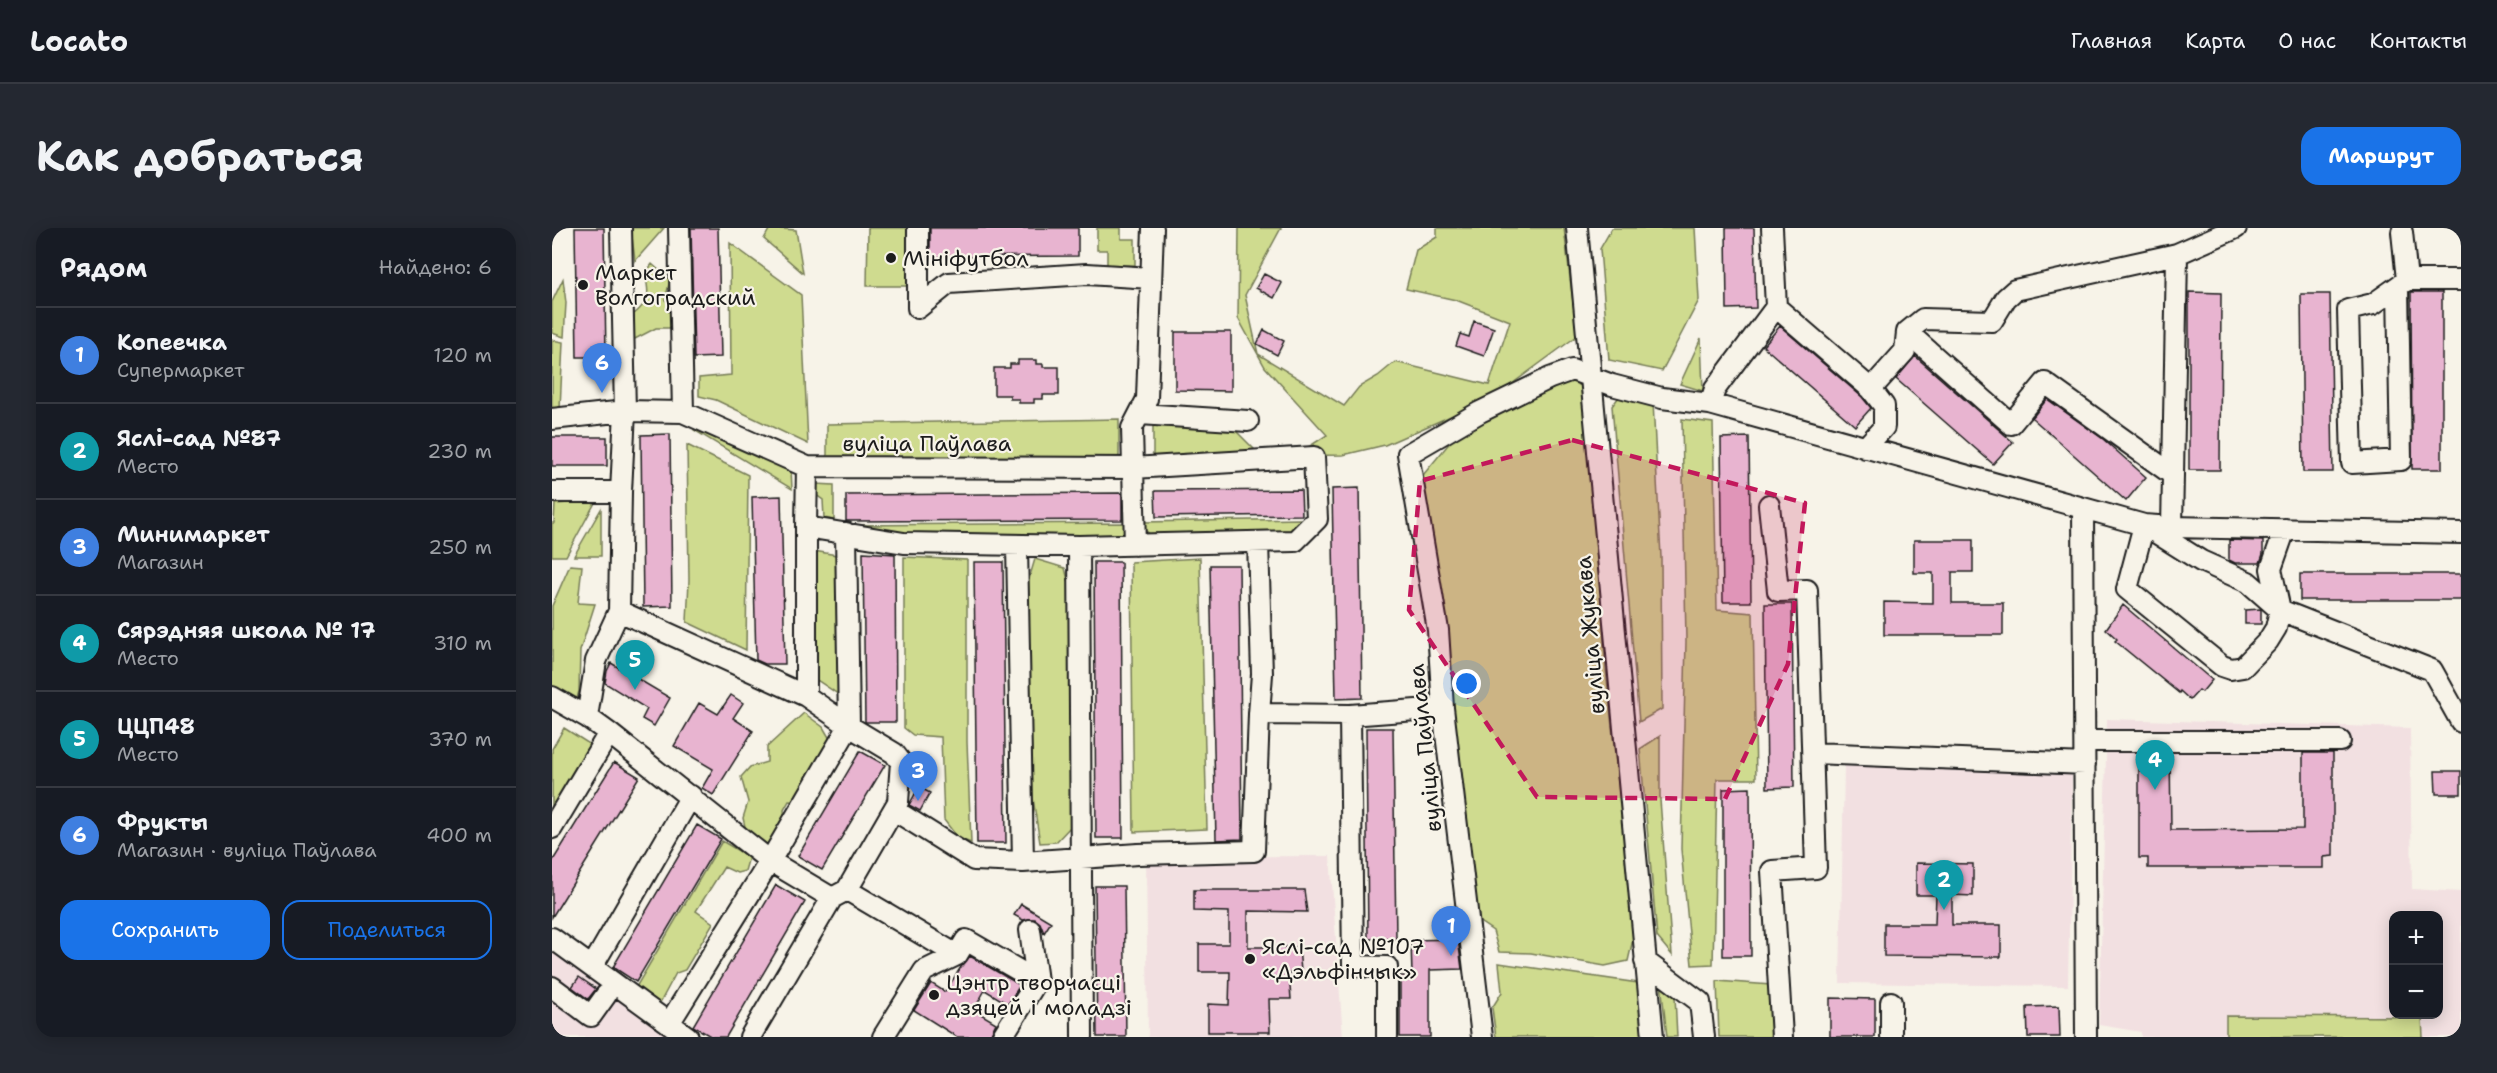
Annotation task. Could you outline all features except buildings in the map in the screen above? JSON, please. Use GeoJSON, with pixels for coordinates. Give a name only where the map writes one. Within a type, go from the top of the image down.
{"type":"FeatureCollection","features":[{"type":"Feature","properties":{"kind":"street"},"geometry":{"type":"LineString","coordinates":[[588,717],[596,660],[620,611],[621,492],[625,411],[621,228]]}},
{"type":"Feature","properties":{"kind":"street"},"geometry":{"type":"LineString","coordinates":[[679,228],[683,412]]}},
{"type":"Feature","properties":{"kind":"street"},"geometry":{"type":"LineString","coordinates":[[918,228],[916,317],[949,283],[1087,274],[1151,278]]}},
{"type":"Feature","properties":{"kind":"street"},"geometry":{"type":"LineString","coordinates":[[1135,545],[1132,428],[1147,399],[1153,228]]}},
{"type":"Feature","properties":{"kind":"street","name":"вуліца Жукава"},"geometry":{"type":"LineString","coordinates":[[1577,228],[1653,1037]]}},
{"type":"Feature","properties":{"kind":"street"},"geometry":{"type":"LineString","coordinates":[[1710,404],[1715,389],[1776,307],[1772,228]]}},
{"type":"Feature","properties":{"kind":"street"},"geometry":{"type":"LineString","coordinates":[[1871,389],[1905,351],[1907,332],[1923,319],[1992,321],[2006,298],[2015,290],[2177,254],[2236,228]]}},
{"type":"Feature","properties":{"kind":"street"},"geometry":{"type":"LineString","coordinates":[[2404,229],[2402,284],[2402,460],[2352,463],[2349,310],[2373,303],[2402,284],[2461,280]]}},
{"type":"Feature","properties":{"kind":"street"},"geometry":{"type":"LineString","coordinates":[[2172,527],[2177,254]]}},
{"type":"Feature","properties":{"kind":"street"},"geometry":{"type":"LineString","coordinates":[[1776,307],[1871,389],[1884,406],[1884,427],[1865,448]]}},
{"type":"Feature","properties":{"kind":"street"},"geometry":{"type":"LineString","coordinates":[[1907,332],[2010,424],[2045,383],[2173,475]]}},
{"type":"Feature","properties":{"kind":"street","name":"вуліца Паўлава"},"geometry":{"type":"LineString","coordinates":[[1482,1037],[1443,708],[1437,630],[1408,454],[1480,412],[1550,378],[1572,370],[1591,377]]}},
{"type":"Feature","properties":{"kind":"street"},"geometry":{"type":"LineString","coordinates":[[1591,377],[1662,398],[1710,404],[2144,525],[2461,532]]}},
{"type":"Feature","properties":{"kind":"street","name":"вуліца Паўлава"},"geometry":{"type":"LineString","coordinates":[[552,419],[625,411],[683,412],[807,467],[1133,468],[1314,457],[1317,519],[1295,542],[1258,542]]}},
{"type":"Feature","properties":{"kind":"street"},"geometry":{"type":"LineString","coordinates":[[1140,414],[1248,421]]}},
{"type":"Feature","properties":{"kind":"street"},"geometry":{"type":"LineString","coordinates":[[806,696],[807,467]]}},
{"type":"Feature","properties":{"kind":"street"},"geometry":{"type":"LineString","coordinates":[[552,492],[621,492]]}},
{"type":"Feature","properties":{"kind":"street"},"geometry":{"type":"LineString","coordinates":[[1769,505],[1778,591],[1807,590],[1816,868],[1772,871],[1782,1037]]}},
{"type":"Feature","properties":{"kind":"street"},"geometry":{"type":"LineString","coordinates":[[2083,508],[2086,1037]]}},
{"type":"Feature","properties":{"kind":"street"},"geometry":{"type":"LineString","coordinates":[[2144,525],[2201,561],[2248,582],[2280,610],[2432,670],[2461,722]]}},
{"type":"Feature","properties":{"kind":"street"},"geometry":{"type":"LineString","coordinates":[[2144,525],[2127,589],[2222,666],[2231,669],[2243,666],[2268,641],[2276,628],[2280,610],[2271,569],[2285,529]]}},
{"type":"Feature","properties":{"kind":"street"},"geometry":{"type":"LineString","coordinates":[[806,527],[904,543],[1079,546],[1258,542],[1262,674],[1254,851],[1023,862],[974,860],[894,810]]}},
{"type":"Feature","properties":{"kind":"street"},"geometry":{"type":"LineString","coordinates":[[670,1022],[770,861],[849,726],[846,533]]}},
{"type":"Feature","properties":{"kind":"street"},"geometry":{"type":"LineString","coordinates":[[1017,546],[1023,862]]}},
{"type":"Feature","properties":{"kind":"street"},"geometry":{"type":"LineString","coordinates":[[1079,546],[1082,1037]]}},
{"type":"Feature","properties":{"kind":"street"},"geometry":{"type":"LineString","coordinates":[[620,611],[806,696],[849,726],[894,753],[901,762],[898,802],[894,810],[750,1037]]}},
{"type":"Feature","properties":{"kind":"street"},"geometry":{"type":"LineString","coordinates":[[552,697],[588,717],[691,796],[770,861],[840,894],[957,955]]}},
{"type":"Feature","properties":{"kind":"street"},"geometry":{"type":"LineString","coordinates":[[1259,714],[1350,715],[1443,708]]}},
{"type":"Feature","properties":{"kind":"street"},"geometry":{"type":"LineString","coordinates":[[1350,715],[1353,966],[1387,967],[1387,1037]]}},
{"type":"Feature","properties":{"kind":"street"},"geometry":{"type":"LineString","coordinates":[[552,828],[609,733]]}},
{"type":"Feature","properties":{"kind":"street"},"geometry":{"type":"LineString","coordinates":[[2085,741],[2340,741]]}},
{"type":"Feature","properties":{"kind":"street"},"geometry":{"type":"LineString","coordinates":[[1813,753],[2085,764]]}},
{"type":"Feature","properties":{"kind":"street"},"geometry":{"type":"LineString","coordinates":[[592,967],[691,796]]}},
{"type":"Feature","properties":{"kind":"street"},"geometry":{"type":"LineString","coordinates":[[1002,1037],[1037,981],[1030,930]]}},
{"type":"Feature","properties":{"kind":"street"},"geometry":{"type":"LineString","coordinates":[[552,938],[688,1037]]}},
{"type":"Feature","properties":{"kind":"street"},"geometry":{"type":"LineString","coordinates":[[883,1037],[924,971],[957,955],[966,940],[1037,981]]}},
{"type":"Feature","properties":{"kind":"street"},"geometry":{"type":"LineString","coordinates":[[1645,961],[1701,1002],[1704,1037]]}},
{"type":"Feature","properties":{"kind":"street"},"geometry":{"type":"LineString","coordinates":[[552,987],[591,1016],[606,995]]}},
{"type":"Feature","properties":{"kind":"street"},"geometry":{"type":"LineString","coordinates":[[1891,1002],[1892,1037]]}},
{"type":"Feature","properties":{"kind":"highlighted area"},"geometry":{"type":"Polygon","coordinates":[[[1572,440],[1805,503],[1788,664],[1725,799],[1537,797],[1409,610],[1420,481],[1572,440]]]}},
{"type":"Feature","properties":{"kind":"shaded area"},"geometry":{"type":"Polygon","coordinates":[[[2107,719],[2410,728],[2412,889],[2461,892],[2461,1037],[2141,1037],[2141,1032],[2099,1025],[2107,719]]]}},
{"type":"Feature","properties":{"kind":"shaded area"},"geometry":{"type":"Polygon","coordinates":[[[1844,766],[2072,773],[2068,986],[1840,983],[1844,766]]]}},
{"type":"Feature","properties":{"kind":"shaded area"},"geometry":{"type":"Polygon","coordinates":[[[1330,856],[1343,1037],[1148,1037],[1146,857],[1330,856]]]}},
{"type":"Feature","properties":{"kind":"shaded area"},"geometry":{"type":"Polygon","coordinates":[[[552,946],[596,978],[612,996],[673,1037],[552,1037],[552,946]]]}},
{"type":"Feature","properties":{"kind":"green space"},"geometry":{"type":"Polygon","coordinates":[[[631,228],[664,228],[635,261],[631,228]]]}},
{"type":"Feature","properties":{"kind":"green space"},"geometry":{"type":"Polygon","coordinates":[[[770,228],[796,230],[803,273],[764,239],[770,228]]]}},
{"type":"Feature","properties":{"kind":"green space","name":"Мініфутбол"},"geometry":{"type":"Polygon","coordinates":[[[868,228],[914,228],[915,286],[867,286],[868,228]]]}},
{"type":"Feature","properties":{"kind":"green space"},"geometry":{"type":"Polygon","coordinates":[[[1097,228],[1121,228],[1121,239],[1135,239],[1135,265],[1107,266],[1107,250],[1097,250],[1097,228]]]}},
{"type":"Feature","properties":{"kind":"green space"},"geometry":{"type":"Polygon","coordinates":[[[1239,228],[1281,228],[1245,295],[1258,354],[1344,406],[1359,387],[1378,376],[1395,362],[1489,385],[1510,321],[1456,300],[1406,289],[1416,250],[1437,237],[1437,228],[1564,228],[1577,336],[1494,397],[1385,445],[1343,455],[1153,458],[1153,425],[1233,428],[1255,450],[1307,448],[1327,435],[1265,367],[1238,318],[1239,228]]]}},
{"type":"Feature","properties":{"kind":"green space"},"geometry":{"type":"Polygon","coordinates":[[[1612,228],[1695,228],[1699,300],[1662,371],[1609,360],[1600,249],[1612,228]]]}},
{"type":"Feature","properties":{"kind":"green space"},"geometry":{"type":"Polygon","coordinates":[[[730,243],[801,295],[808,444],[716,400],[699,396],[699,378],[731,375],[730,243]]]}},
{"type":"Feature","properties":{"kind":"green space"},"geometry":{"type":"Polygon","coordinates":[[[652,264],[670,280],[665,300],[678,310],[673,328],[656,328],[633,340],[633,315],[646,301],[648,287],[645,274],[652,264]]]}},
{"type":"Feature","properties":{"kind":"green space"},"geometry":{"type":"Polygon","coordinates":[[[563,279],[566,303],[564,337],[552,333],[552,302],[563,279]]]}},
{"type":"Feature","properties":{"kind":"green space"},"geometry":{"type":"Polygon","coordinates":[[[1701,338],[1703,391],[1680,384],[1701,338]]]}},
{"type":"Feature","properties":{"kind":"green space"},"geometry":{"type":"Polygon","coordinates":[[[552,340],[563,342],[560,409],[552,409],[552,340]]]}},
{"type":"Feature","properties":{"kind":"green space"},"geometry":{"type":"Polygon","coordinates":[[[1571,375],[1581,386],[1598,534],[1605,660],[1634,935],[1628,961],[1605,966],[1531,953],[1499,952],[1493,931],[1474,918],[1414,486],[1461,429],[1571,375]]]}},
{"type":"Feature","properties":{"kind":"green space"},"geometry":{"type":"Polygon","coordinates":[[[1622,393],[1653,402],[1661,557],[1662,709],[1639,722],[1612,406],[1622,393]]]}},
{"type":"Feature","properties":{"kind":"green space"},"geometry":{"type":"Polygon","coordinates":[[[1119,419],[1119,458],[827,459],[827,424],[1119,419]]]}},
{"type":"Feature","properties":{"kind":"green space"},"geometry":{"type":"Polygon","coordinates":[[[1682,419],[1713,423],[1717,610],[1753,613],[1756,779],[1717,779],[1713,964],[1692,965],[1681,849],[1686,641],[1682,419]]]}},
{"type":"Feature","properties":{"kind":"green space"},"geometry":{"type":"Polygon","coordinates":[[[696,423],[791,469],[792,489],[694,430],[696,423]]]}},
{"type":"Feature","properties":{"kind":"green space"},"geometry":{"type":"Polygon","coordinates":[[[687,445],[748,475],[746,650],[687,622],[689,580],[687,445]]]}},
{"type":"Feature","properties":{"kind":"green space"},"geometry":{"type":"Polygon","coordinates":[[[815,484],[834,485],[834,520],[824,518],[823,500],[815,494],[815,484]]]}},
{"type":"Feature","properties":{"kind":"green space"},"geometry":{"type":"Polygon","coordinates":[[[596,501],[566,556],[552,556],[552,523],[554,523],[555,504],[596,501]]]}},
{"type":"Feature","properties":{"kind":"green space"},"geometry":{"type":"Polygon","coordinates":[[[601,509],[601,556],[574,556],[601,509]]]}},
{"type":"Feature","properties":{"kind":"green space"},"geometry":{"type":"Polygon","coordinates":[[[1300,519],[1298,527],[1288,534],[1152,536],[1144,529],[1144,522],[1300,519]]]}},
{"type":"Feature","properties":{"kind":"green space"},"geometry":{"type":"Polygon","coordinates":[[[1130,523],[1126,538],[899,537],[851,525],[1130,523]]]}},
{"type":"Feature","properties":{"kind":"green space"},"geometry":{"type":"Polygon","coordinates":[[[814,551],[842,556],[841,696],[811,676],[814,551]]]}},
{"type":"Feature","properties":{"kind":"green space"},"geometry":{"type":"Polygon","coordinates":[[[904,557],[967,560],[967,742],[971,843],[958,838],[944,820],[941,737],[913,735],[904,728],[904,557]]]}},
{"type":"Feature","properties":{"kind":"green space"},"geometry":{"type":"Polygon","coordinates":[[[1200,558],[1207,829],[1134,832],[1131,562],[1200,558]]]}},
{"type":"Feature","properties":{"kind":"green space"},"geometry":{"type":"Polygon","coordinates":[[[1035,559],[1065,568],[1072,596],[1069,690],[1072,825],[1056,842],[1040,843],[1033,798],[1026,589],[1035,559]]]}},
{"type":"Feature","properties":{"kind":"green space"},"geometry":{"type":"Polygon","coordinates":[[[570,565],[582,566],[578,603],[595,604],[580,651],[579,691],[577,699],[573,701],[552,692],[552,606],[570,565]]]}},
{"type":"Feature","properties":{"kind":"green space"},"geometry":{"type":"Polygon","coordinates":[[[804,713],[823,727],[830,739],[814,766],[809,784],[800,802],[789,801],[784,810],[785,821],[770,846],[761,844],[746,831],[743,818],[748,802],[741,777],[750,767],[767,762],[767,747],[804,713]]]}},
{"type":"Feature","properties":{"kind":"green space"},"geometry":{"type":"Polygon","coordinates":[[[564,728],[591,745],[552,810],[552,749],[564,728]]]}},
{"type":"Feature","properties":{"kind":"green space"},"geometry":{"type":"Polygon","coordinates":[[[1660,736],[1660,800],[1672,955],[1657,937],[1640,749],[1660,736]]]}},
{"type":"Feature","properties":{"kind":"green space"},"geometry":{"type":"Polygon","coordinates":[[[722,841],[749,857],[745,871],[737,873],[724,867],[696,911],[713,923],[685,970],[676,973],[661,1001],[657,1003],[636,987],[722,841]]]}},
{"type":"Feature","properties":{"kind":"green space"},"geometry":{"type":"Polygon","coordinates":[[[1499,963],[1638,983],[1644,1037],[1496,1037],[1492,1008],[1502,992],[1499,963]]]}},
{"type":"Feature","properties":{"kind":"green space"},"geometry":{"type":"Polygon","coordinates":[[[1717,981],[1771,985],[1772,1037],[1719,1037],[1717,981]]]}},
{"type":"Feature","properties":{"kind":"green space"},"geometry":{"type":"Polygon","coordinates":[[[1661,983],[1675,996],[1677,1037],[1667,1037],[1661,983]]]}},
{"type":"Feature","properties":{"kind":"green space"},"geometry":{"type":"Polygon","coordinates":[[[2226,1016],[2422,1019],[2423,1037],[2226,1037],[2226,1016]]]}},
{"type":"Feature","properties":{"kind":"place","name":"Мініфутбол"},"geometry":{"type":"Point","coordinates":[891,258]}},
{"type":"Feature","properties":{"kind":"place","name":"Маркет Волгоградский"},"geometry":{"type":"Point","coordinates":[583,285]}},
{"type":"Feature","properties":{"kind":"place","name":"Фрукты"},"geometry":{"type":"Point","coordinates":[602,393]}},
{"type":"Feature","properties":{"kind":"place","name":"ЦЦП48"},"geometry":{"type":"Point","coordinates":[635,690]}},
{"type":"Feature","properties":{"kind":"place","name":"Сярэдняя школа № 17"},"geometry":{"type":"Point","coordinates":[2155,790]}},
{"type":"Feature","properties":{"kind":"place","name":"Минимаркет"},"geometry":{"type":"Point","coordinates":[918,801]}},
{"type":"Feature","properties":{"kind":"place","name":"Яслі-сад №87"},"geometry":{"type":"Point","coordinates":[1944,910]}},
{"type":"Feature","properties":{"kind":"place","name":"Копеечка"},"geometry":{"type":"Point","coordinates":[1451,956]}},
{"type":"Feature","properties":{"kind":"place","name":"Яслі-сад №107 «Дэльфінчык»"},"geometry":{"type":"Point","coordinates":[1250,959]}},
{"type":"Feature","properties":{"kind":"place","name":"Цэнтр творчасці дзяцей і моладзі"},"geometry":{"type":"Point","coordinates":[934,995]}}]}
